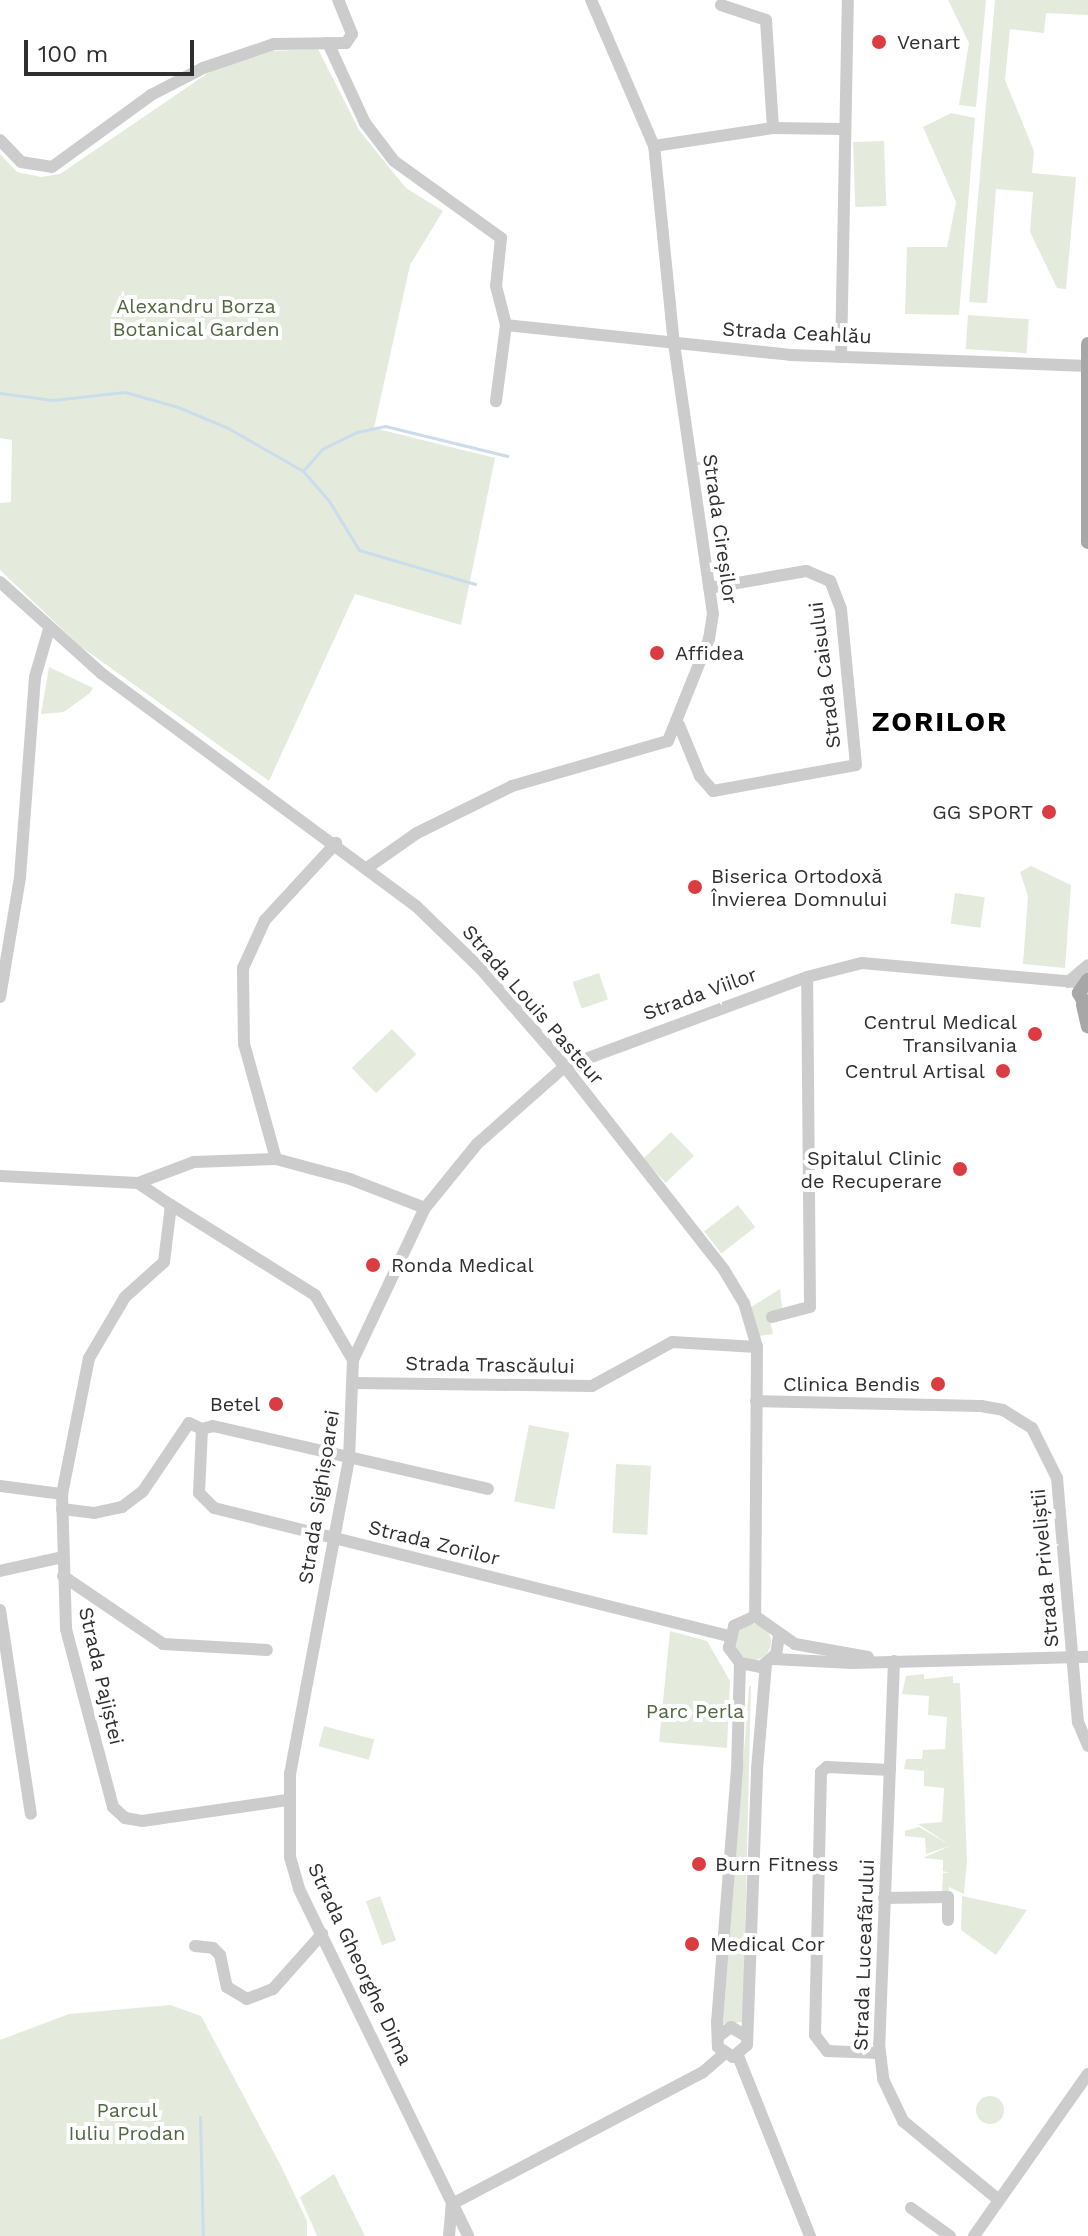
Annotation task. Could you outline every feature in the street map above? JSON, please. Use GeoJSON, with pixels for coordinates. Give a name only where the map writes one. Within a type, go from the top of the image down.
{"type":"FeatureCollection","features":[{"type":"Feature","properties":{"kind":"main road"},"geometry":{"type":"LineString","coordinates":[[1088,344],[1088,542]]}},
{"type":"Feature","properties":{"kind":"main road"},"geometry":{"type":"LineString","coordinates":[[1087,976],[1084,1005],[1088,1026]]}},
{"type":"Feature","properties":{"kind":"street"},"geometry":{"type":"LineString","coordinates":[[0,140],[21,162],[52,167],[151,95],[203,68],[274,44],[346,43],[352,34],[338,0]]}},
{"type":"Feature","properties":{"kind":"street","name":"Strada Cireșilor"},"geometry":{"type":"LineString","coordinates":[[591,0],[654,146],[674,345],[709,588],[709,639],[679,725]]}},
{"type":"Feature","properties":{"kind":"street"},"geometry":{"type":"LineString","coordinates":[[841,357],[843,129],[848,0]]}},
{"type":"Feature","properties":{"kind":"street"},"geometry":{"type":"LineString","coordinates":[[721,5],[766,20],[773,128]]}},
{"type":"Feature","properties":{"kind":"street"},"geometry":{"type":"LineString","coordinates":[[328,43],[365,123],[394,161],[497,232],[502,244],[496,286],[506,325],[496,401]]}},
{"type":"Feature","properties":{"kind":"street"},"geometry":{"type":"LineString","coordinates":[[654,146],[773,128],[843,129]]}},
{"type":"Feature","properties":{"kind":"street","name":"Strada Ceahlău"},"geometry":{"type":"LineString","coordinates":[[506,325],[674,345],[841,357],[1087,366]]}},
{"type":"Feature","properties":{"kind":"street","name":"Strada Caisului"},"geometry":{"type":"LineString","coordinates":[[679,725],[700,776],[713,791],[856,765],[841,609],[830,581],[806,571],[709,588]]}},
{"type":"Feature","properties":{"kind":"street","name":"Strada Louis Pasteur"},"geometry":{"type":"LineString","coordinates":[[0,582],[101,673],[336,843],[481,969],[564,1067],[730,1278],[748,1311],[757,1347],[755,1616]]}},
{"type":"Feature","properties":{"kind":"street"},"geometry":{"type":"LineString","coordinates":[[0,997],[20,877],[35,677],[49,629]]}},
{"type":"Feature","properties":{"kind":"street"},"geometry":{"type":"LineString","coordinates":[[367,868],[417,833],[486,798],[541,775],[659,745],[668,741],[679,725]]}},
{"type":"Feature","properties":{"kind":"street"},"geometry":{"type":"LineString","coordinates":[[276,1159],[244,1044],[243,968],[265,920],[336,843]]}},
{"type":"Feature","properties":{"kind":"street","name":"Strada Viilor"},"geometry":{"type":"LineString","coordinates":[[353,1360],[425,1208],[477,1144],[564,1067],[807,977],[888,962],[1048,982],[1065,983],[1087,976]]}},
{"type":"Feature","properties":{"kind":"street"},"geometry":{"type":"LineString","coordinates":[[1065,983],[1087,976]]}},
{"type":"Feature","properties":{"kind":"street"},"geometry":{"type":"LineString","coordinates":[[772,1317],[810,1307],[807,977]]}},
{"type":"Feature","properties":{"kind":"street","name":"Strada Viilor"},"geometry":{"type":"LineString","coordinates":[[1048,982],[1084,1005]]}},
{"type":"Feature","properties":{"kind":"street"},"geometry":{"type":"LineString","coordinates":[[0,1176],[138,1183],[194,1162],[276,1159],[425,1208]]}},
{"type":"Feature","properties":{"kind":"street"},"geometry":{"type":"LineString","coordinates":[[138,1183],[171,1205]]}},
{"type":"Feature","properties":{"kind":"street","name":"Strada Sighișoarei"},"geometry":{"type":"LineString","coordinates":[[171,1205],[315,1295],[353,1360],[355,1383],[349,1459],[313,1646]]}},
{"type":"Feature","properties":{"kind":"street","name":"Strada Pajiștei"},"geometry":{"type":"LineString","coordinates":[[171,1205],[172,1230],[164,1262],[125,1297],[89,1358],[62,1494],[63,1576],[69,1647],[118,1812],[142,1821],[287,1800]]}},
{"type":"Feature","properties":{"kind":"street","name":"Strada Trascăului"},"geometry":{"type":"LineString","coordinates":[[355,1383],[592,1386],[672,1342],[757,1347]]}},
{"type":"Feature","properties":{"kind":"street","name":"Strada Priveliștii"},"geometry":{"type":"LineString","coordinates":[[756,1401],[981,1406],[1003,1410],[1032,1428],[1057,1478],[1078,1722],[1088,1746]]}},
{"type":"Feature","properties":{"kind":"street"},"geometry":{"type":"LineString","coordinates":[[62,1509],[109,1512],[133,1501],[189,1423],[202,1429],[213,1426],[488,1489]]}},
{"type":"Feature","properties":{"kind":"street","name":"Strada Zorilor"},"geometry":{"type":"LineString","coordinates":[[202,1429],[199,1485],[205,1502],[334,1539],[729,1636]]}},
{"type":"Feature","properties":{"kind":"street"},"geometry":{"type":"LineString","coordinates":[[0,1486],[62,1494]]}},
{"type":"Feature","properties":{"kind":"street"},"geometry":{"type":"LineString","coordinates":[[0,1571],[63,1557]]}},
{"type":"Feature","properties":{"kind":"street"},"geometry":{"type":"LineString","coordinates":[[63,1576],[163,1644],[267,1650]]}},
{"type":"Feature","properties":{"kind":"street"},"geometry":{"type":"LineString","coordinates":[[0,1612],[31,1814]]}},
{"type":"Feature","properties":{"kind":"street"},"geometry":{"type":"LineString","coordinates":[[724,2054],[719,2036],[743,1685],[740,1663],[731,1654],[729,1636],[738,1621],[755,1616],[772,1624],[779,1636],[808,1648],[892,1661]]}},
{"type":"Feature","properties":{"kind":"street"},"geometry":{"type":"LineString","coordinates":[[449,2236],[452,2204],[680,2086],[724,2054],[738,2056],[745,2050],[760,1698],[779,1636]]}},
{"type":"Feature","properties":{"kind":"street","name":"Strada Gheorghe Dima"},"geometry":{"type":"LineString","coordinates":[[313,1646],[287,1800],[294,1877],[468,2236]]}},
{"type":"Feature","properties":{"kind":"street"},"geometry":{"type":"LineString","coordinates":[[740,1663],[1088,1657]]}},
{"type":"Feature","properties":{"kind":"street","name":"Strada Luceafărului"},"geometry":{"type":"LineString","coordinates":[[892,1661],[879,2053],[883,2079],[903,2121],[999,2200]]}},
{"type":"Feature","properties":{"kind":"street"},"geometry":{"type":"LineString","coordinates":[[879,2053],[827,2051],[815,2035],[821,1772],[827,1767],[890,1770]]}},
{"type":"Feature","properties":{"kind":"street"},"geometry":{"type":"LineString","coordinates":[[884,1898],[948,1897],[948,1920]]}},
{"type":"Feature","properties":{"kind":"street"},"geometry":{"type":"LineString","coordinates":[[195,1946],[213,1948],[220,1955],[227,1987],[247,1999],[273,1989],[322,1934]]}},
{"type":"Feature","properties":{"kind":"street"},"geometry":{"type":"LineString","coordinates":[[719,2036],[731,2027],[746,2036]]}},
{"type":"Feature","properties":{"kind":"street"},"geometry":{"type":"LineString","coordinates":[[738,2056],[810,2236]]}},
{"type":"Feature","properties":{"kind":"street"},"geometry":{"type":"LineString","coordinates":[[974,2236],[1088,2074]]}},
{"type":"Feature","properties":{"kind":"street"},"geometry":{"type":"LineString","coordinates":[[911,2208],[950,2236]]}},
{"type":"Feature","properties":{"kind":"green space"},"geometry":{"type":"Polygon","coordinates":[[[948,0],[986,0],[976,107],[959,105],[969,43],[948,0]]]}},
{"type":"Feature","properties":{"kind":"green space"},"geometry":{"type":"Polygon","coordinates":[[[995,0],[1088,0],[1088,15],[1046,13],[1044,33],[1010,29],[1005,80],[1034,151],[1032,173],[1076,177],[1066,289],[1057,288],[1030,232],[1033,192],[996,189],[987,303],[969,302],[995,0]]]}},
{"type":"Feature","properties":{"kind":"green space","name":"Alexandru Borza Botanical Garden"},"geometry":{"type":"Polygon","coordinates":[[[318,49],[359,130],[406,188],[443,211],[410,265],[374,428],[495,458],[461,625],[355,594],[269,781],[80,646],[0,570],[0,503],[11,502],[12,440],[0,438],[0,154],[17,172],[41,177],[60,174],[211,71],[272,51],[318,49]]]}},
{"type":"Feature","properties":{"kind":"green space"},"geometry":{"type":"Polygon","coordinates":[[[951,113],[975,118],[959,315],[905,314],[907,247],[947,247],[956,202],[923,127],[951,113]]]}},
{"type":"Feature","properties":{"kind":"green space"},"geometry":{"type":"Polygon","coordinates":[[[884,141],[886,206],[855,207],[853,142],[884,141]]]}},
{"type":"Feature","properties":{"kind":"green space"},"geometry":{"type":"Polygon","coordinates":[[[968,315],[1029,319],[1026,353],[966,349],[968,315]]]}},
{"type":"Feature","properties":{"kind":"green space"},"geometry":{"type":"Polygon","coordinates":[[[49,667],[93,688],[64,712],[41,714],[49,667]]]}},
{"type":"Feature","properties":{"kind":"green space"},"geometry":{"type":"Polygon","coordinates":[[[1031,866],[1071,885],[1065,968],[1023,964],[1028,896],[1020,872],[1031,866]]]}},
{"type":"Feature","properties":{"kind":"green space"},"geometry":{"type":"Polygon","coordinates":[[[955,893],[985,897],[980,928],[951,924],[955,893]]]}},
{"type":"Feature","properties":{"kind":"green space"},"geometry":{"type":"Polygon","coordinates":[[[599,973],[608,999],[582,1009],[573,982],[599,973]]]}},
{"type":"Feature","properties":{"kind":"green space"},"geometry":{"type":"Polygon","coordinates":[[[392,1029],[416,1054],[376,1093],[352,1068],[392,1029]]]}},
{"type":"Feature","properties":{"kind":"green space"},"geometry":{"type":"Polygon","coordinates":[[[671,1132],[694,1156],[666,1183],[643,1159],[671,1132]]]}},
{"type":"Feature","properties":{"kind":"green space"},"geometry":{"type":"Polygon","coordinates":[[[738,1205],[755,1227],[721,1254],[704,1231],[738,1205]]]}},
{"type":"Feature","properties":{"kind":"green space"},"geometry":{"type":"Polygon","coordinates":[[[780,1289],[782,1308],[769,1316],[773,1334],[759,1336],[751,1307],[780,1289]]]}},
{"type":"Feature","properties":{"kind":"green space"},"geometry":{"type":"Polygon","coordinates":[[[529,1425],[569,1433],[554,1509],[514,1502],[529,1425]]]}},
{"type":"Feature","properties":{"kind":"green space"},"geometry":{"type":"Polygon","coordinates":[[[616,1464],[651,1466],[647,1535],[612,1533],[616,1464]]]}},
{"type":"Feature","properties":{"kind":"green space"},"geometry":{"type":"Polygon","coordinates":[[[753,1624],[766,1629],[771,1642],[766,1655],[753,1660],[740,1655],[735,1642],[740,1629],[753,1624]]]}},
{"type":"Feature","properties":{"kind":"green space","name":"Parc Perla"},"geometry":{"type":"Polygon","coordinates":[[[670,1631],[707,1641],[730,1681],[727,1748],[659,1742],[670,1631]]]}},
{"type":"Feature","properties":{"kind":"green space"},"geometry":{"type":"Polygon","coordinates":[[[924,1674],[924,1679],[953,1676],[953,1683],[960,1683],[967,1861],[964,1894],[949,1887],[948,1896],[942,1891],[943,1873],[949,1873],[943,1871],[943,1860],[923,1858],[950,1846],[926,1854],[925,1838],[905,1836],[905,1831],[919,1827],[950,1845],[918,1824],[942,1822],[944,1788],[924,1786],[924,1771],[904,1769],[906,1759],[922,1759],[923,1750],[945,1749],[947,1717],[928,1715],[929,1696],[902,1694],[906,1676],[924,1674]]]}},
{"type":"Feature","properties":{"kind":"green space"},"geometry":{"type":"Polygon","coordinates":[[[751,1685],[743,2022],[723,2024],[749,1687],[751,1685]]]}},
{"type":"Feature","properties":{"kind":"green space"},"geometry":{"type":"Polygon","coordinates":[[[324,1726],[374,1739],[369,1760],[319,1746],[324,1726]]]}},
{"type":"Feature","properties":{"kind":"green space"},"geometry":{"type":"Polygon","coordinates":[[[380,1896],[396,1940],[382,1945],[366,1901],[380,1896]]]}},
{"type":"Feature","properties":{"kind":"green space"},"geometry":{"type":"Polygon","coordinates":[[[962,1896],[1027,1910],[996,1955],[961,1930],[962,1896]]]}},
{"type":"Feature","properties":{"kind":"green space","name":"Parcul Iuliu Prodan"},"geometry":{"type":"Polygon","coordinates":[[[170,2005],[201,2016],[281,2166],[307,2221],[307,2236],[0,2236],[0,2040],[69,2014],[170,2005]]]}},
{"type":"Feature","properties":{"kind":"green space"},"geometry":{"type":"Polygon","coordinates":[[[990,2096],[1000,2100],[1004,2110],[1000,2120],[990,2124],[980,2120],[976,2110],[980,2100],[990,2096]]]}},
{"type":"Feature","properties":{"kind":"green space"},"geometry":{"type":"Polygon","coordinates":[[[334,2174],[365,2236],[317,2236],[300,2197],[334,2174]]]}},
{"type":"Feature","properties":{"kind":"waterway"},"geometry":{"type":"LineString","coordinates":[[0,393],[53,400],[125,392],[178,407],[228,428],[303,471],[329,501],[359,550],[475,584]]}},
{"type":"Feature","properties":{"kind":"waterway"},"geometry":{"type":"LineString","coordinates":[[303,471],[322,449],[357,432],[385,426],[507,456]]}},
{"type":"Feature","properties":{"kind":"waterway"},"geometry":{"type":"LineString","coordinates":[[697,463],[717,461]]}},
{"type":"Feature","properties":{"kind":"waterway"},"geometry":{"type":"LineString","coordinates":[[200,2117],[203,2236]]}},
{"type":"Feature","properties":{"kind":"place","name":"Venart"},"geometry":{"type":"Point","coordinates":[879,42]}},
{"type":"Feature","properties":{"kind":"place","name":"Affidea"},"geometry":{"type":"Point","coordinates":[657,653]}},
{"type":"Feature","properties":{"kind":"place","name":"GG SPORT"},"geometry":{"type":"Point","coordinates":[1049,812]}},
{"type":"Feature","properties":{"kind":"place","name":"Biserica Ortodoxă Învierea Domnului"},"geometry":{"type":"Point","coordinates":[695,887]}},
{"type":"Feature","properties":{"kind":"place","name":"Centrul Medical Transilvania"},"geometry":{"type":"Point","coordinates":[1035,1034]}},
{"type":"Feature","properties":{"kind":"place","name":"Centrul Artisal"},"geometry":{"type":"Point","coordinates":[1003,1071]}},
{"type":"Feature","properties":{"kind":"place","name":"Spitalul Clinic de Recuperare"},"geometry":{"type":"Point","coordinates":[960,1169]}},
{"type":"Feature","properties":{"kind":"place","name":"Ronda Medical"},"geometry":{"type":"Point","coordinates":[373,1265]}},
{"type":"Feature","properties":{"kind":"place","name":"Clinica Bendis"},"geometry":{"type":"Point","coordinates":[938,1384]}},
{"type":"Feature","properties":{"kind":"place","name":"Betel"},"geometry":{"type":"Point","coordinates":[276,1404]}},
{"type":"Feature","properties":{"kind":"place","name":"Burn Fitness"},"geometry":{"type":"Point","coordinates":[699,1864]}},
{"type":"Feature","properties":{"kind":"place","name":"Medical Cor"},"geometry":{"type":"Point","coordinates":[692,1944]}},
{"type":"Feature","properties":{"kind":"district","name":"ZORILOR"},"geometry":{"type":"Point","coordinates":[940,722]}}]}
